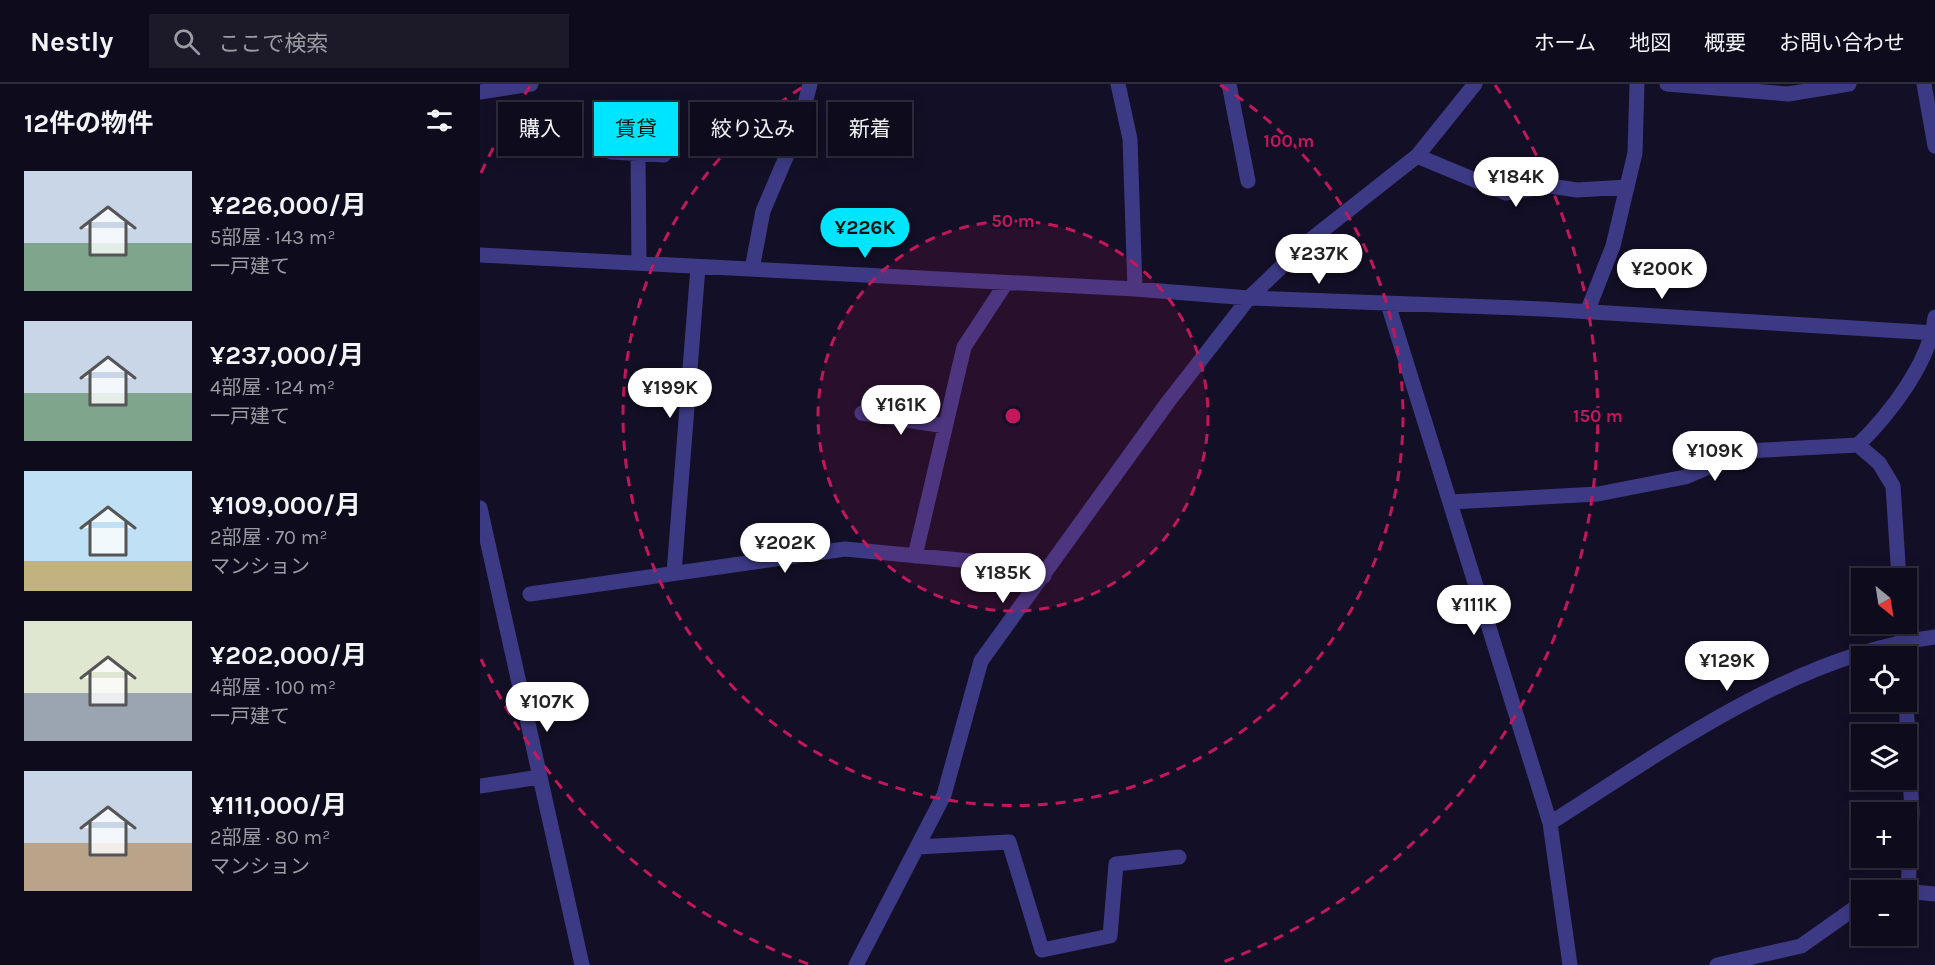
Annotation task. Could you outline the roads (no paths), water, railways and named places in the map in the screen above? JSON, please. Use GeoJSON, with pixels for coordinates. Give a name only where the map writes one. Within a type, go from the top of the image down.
{"type":"FeatureCollection","features":[{"type":"Feature","properties":{"kind":"street"},"geometry":{"type":"LineString","coordinates":[[480,92],[531,84]]}},
{"type":"Feature","properties":{"kind":"street"},"geometry":{"type":"LineString","coordinates":[[752,269],[763,211],[799,127],[810,84]]}},
{"type":"Feature","properties":{"kind":"street"},"geometry":{"type":"LineString","coordinates":[[1118,84],[1130,138],[1135,289]]}},
{"type":"Feature","properties":{"kind":"street"},"geometry":{"type":"LineString","coordinates":[[1229,84],[1248,181]]}},
{"type":"Feature","properties":{"kind":"street"},"geometry":{"type":"LineString","coordinates":[[856,965],[945,795],[981,661],[1168,402],[1249,298],[1304,245],[1417,156],[1475,84]]}},
{"type":"Feature","properties":{"kind":"street"},"geometry":{"type":"LineString","coordinates":[[1587,312],[1613,246],[1635,153],[1637,84]]}},
{"type":"Feature","properties":{"kind":"street"},"geometry":{"type":"LineString","coordinates":[[1667,84],[1788,94],[1849,84]]}},
{"type":"Feature","properties":{"kind":"street"},"geometry":{"type":"LineString","coordinates":[[1924,84],[1935,146]]}},
{"type":"Feature","properties":{"kind":"street"},"geometry":{"type":"LineString","coordinates":[[638,156],[639,263]]}},
{"type":"Feature","properties":{"kind":"street"},"geometry":{"type":"LineString","coordinates":[[1417,156],[1506,193],[1550,186],[1577,190],[1627,187]]}},
{"type":"Feature","properties":{"kind":"street"},"geometry":{"type":"LineString","coordinates":[[480,255],[1135,289],[1249,298],[1587,312],[1934,333]]}},
{"type":"Feature","properties":{"kind":"street"},"geometry":{"type":"LineString","coordinates":[[674,573],[698,267]]}},
{"type":"Feature","properties":{"kind":"street"},"geometry":{"type":"LineString","coordinates":[[915,556],[964,347],[1006,283]]}},
{"type":"Feature","properties":{"kind":"street"},"geometry":{"type":"LineString","coordinates":[[1388,304],[1550,823],[1570,965]]}},
{"type":"Feature","properties":{"kind":"street"},"geometry":{"type":"LineString","coordinates":[[1858,446],[1877,427],[1907,385],[1934,333],[1935,316]]}},
{"type":"Feature","properties":{"kind":"street"},"geometry":{"type":"LineString","coordinates":[[862,413],[945,426]]}},
{"type":"Feature","properties":{"kind":"street"},"geometry":{"type":"LineString","coordinates":[[1450,502],[1598,494],[1685,477],[1746,450],[1858,446],[1879,463],[1893,486],[1898,568]]}},
{"type":"Feature","properties":{"kind":"street"},"geometry":{"type":"LineString","coordinates":[[480,508],[582,965]]}},
{"type":"Feature","properties":{"kind":"street"},"geometry":{"type":"LineString","coordinates":[[530,594],[845,549],[1023,566],[1044,576]]}},
{"type":"Feature","properties":{"kind":"street"},"geometry":{"type":"LineString","coordinates":[[1903,634],[1903,646]]}},
{"type":"Feature","properties":{"kind":"street"},"geometry":{"type":"LineString","coordinates":[[1550,823],[1734,707],[1806,674],[1903,641],[1935,637]]}},
{"type":"Feature","properties":{"kind":"street"},"geometry":{"type":"LineString","coordinates":[[1907,712],[1912,813],[1907,880]]}},
{"type":"Feature","properties":{"kind":"street"},"geometry":{"type":"LineString","coordinates":[[480,786],[540,777]]}},
{"type":"Feature","properties":{"kind":"street"},"geometry":{"type":"LineString","coordinates":[[917,847],[1009,842],[1042,950],[1110,936],[1116,864],[1179,857]]}},
{"type":"Feature","properties":{"kind":"street"},"geometry":{"type":"LineString","coordinates":[[1917,892],[1935,894]]}},
{"type":"Feature","properties":{"kind":"street"},"geometry":{"type":"LineString","coordinates":[[1717,965],[1801,946],[1851,911]]}}]}
